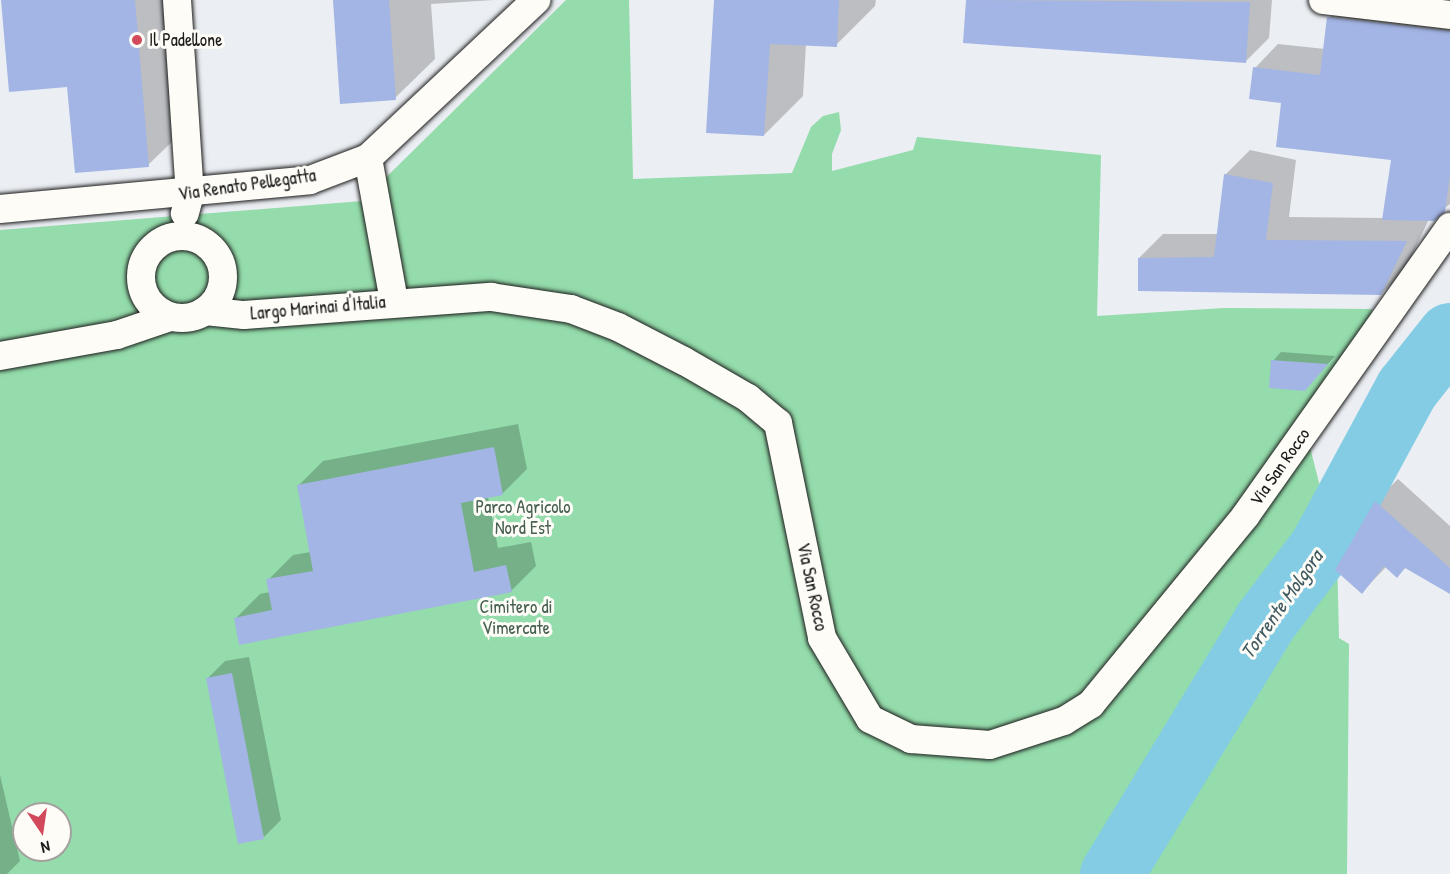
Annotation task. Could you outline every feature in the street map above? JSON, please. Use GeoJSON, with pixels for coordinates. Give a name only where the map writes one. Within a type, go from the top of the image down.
{"type":"FeatureCollection","features":[{"type":"Feature","properties":{"kind":"street"},"geometry":{"type":"LineString","coordinates":[[177,0],[190,194],[180,236]]}},
{"type":"Feature","properties":{"kind":"street","name":"Via Renato Pellegatta"},"geometry":{"type":"LineString","coordinates":[[0,209],[190,194],[310,180],[368,158],[536,0]]}},
{"type":"Feature","properties":{"kind":"street"},"geometry":{"type":"LineString","coordinates":[[1323,0],[1450,15]]}},
{"type":"Feature","properties":{"kind":"street","name":"Largo Marinai d'Italia"},"geometry":{"type":"LineString","coordinates":[[0,356],[117,335],[170,317],[182,318],[205,311],[244,315],[394,301],[368,158]]}},
{"type":"Feature","properties":{"kind":"street","name":"Via San Rocco"},"geometry":{"type":"LineString","coordinates":[[394,301],[491,297],[572,309],[618,327],[748,398],[778,423],[822,639],[870,719],[911,739],[990,745],[1064,721],[1091,704],[1246,515],[1450,227]]}},
{"type":"Feature","properties":{"kind":"street"},"geometry":{"type":"LineString","coordinates":[[170,317],[149,302],[141,279],[142,266],[156,244],[180,236],[205,243],[221,264],[221,291],[205,311]]}},
{"type":"Feature","properties":{"kind":"green space","name":"Parco Agricolo Nord Est"},"geometry":{"type":"Polygon","coordinates":[[[566,0],[629,0],[633,179],[792,173],[811,127],[823,116],[839,112],[841,130],[832,154],[832,171],[913,150],[917,137],[1101,155],[1097,316],[1224,308],[1372,309],[1371,324],[1302,416],[1337,553],[1339,638],[1349,644],[1347,874],[0,874],[0,230],[362,201],[566,0]]]}},
{"type":"Feature","properties":{"kind":"building"},"geometry":{"type":"Polygon","coordinates":[[[1,0],[135,0],[149,167],[75,173],[67,87],[9,92],[1,0]]]}},
{"type":"Feature","properties":{"kind":"building"},"geometry":{"type":"Polygon","coordinates":[[[333,0],[389,0],[396,100],[340,104],[333,0]]]}},
{"type":"Feature","properties":{"kind":"building"},"geometry":{"type":"Polygon","coordinates":[[[714,0],[839,0],[837,47],[770,44],[764,136],[706,133],[714,0]]]}},
{"type":"Feature","properties":{"kind":"building"},"geometry":{"type":"Polygon","coordinates":[[[966,0],[1250,2],[1246,63],[963,43],[966,0]]]}},
{"type":"Feature","properties":{"kind":"building"},"geometry":{"type":"Polygon","coordinates":[[[1327,17],[1450,31],[1450,175],[1445,212],[1434,221],[1382,220],[1391,160],[1276,147],[1281,103],[1249,99],[1253,67],[1320,75],[1327,17]]]}},
{"type":"Feature","properties":{"kind":"building"},"geometry":{"type":"Polygon","coordinates":[[[1224,174],[1273,183],[1266,240],[1407,241],[1381,295],[1138,291],[1138,258],[1214,257],[1224,174]]]}},
{"type":"Feature","properties":{"kind":"building"},"geometry":{"type":"Polygon","coordinates":[[[1271,360],[1328,364],[1305,391],[1269,388],[1271,360]]]}},
{"type":"Feature","properties":{"kind":"building"},"geometry":{"type":"Polygon","coordinates":[[[494,447],[503,495],[461,503],[474,572],[506,565],[512,592],[239,645],[234,618],[272,610],[266,579],[313,571],[297,485],[494,447]]]}},
{"type":"Feature","properties":{"kind":"building"},"geometry":{"type":"Polygon","coordinates":[[[1375,501],[1450,568],[1450,594],[1405,568],[1397,578],[1384,566],[1362,594],[1335,570],[1375,501]]]}},
{"type":"Feature","properties":{"kind":"building"},"geometry":{"type":"Polygon","coordinates":[[[232,673],[264,839],[238,844],[206,678],[232,673]]]}},
{"type":"Feature","properties":{"kind":"waterway","name":"Torrente Molgora"},"geometry":{"type":"LineString","coordinates":[[1112,874],[1265,622],[1321,548],[1407,389],[1450,335]]}},
{"type":"Feature","properties":{"kind":"place","name":"Il Padellone"},"geometry":{"type":"Point","coordinates":[137,40]}},
{"type":"Feature","properties":{"kind":"park label","name":"Cimitero di Vimercate"},"geometry":{"type":"Point","coordinates":[516,618]}}]}
